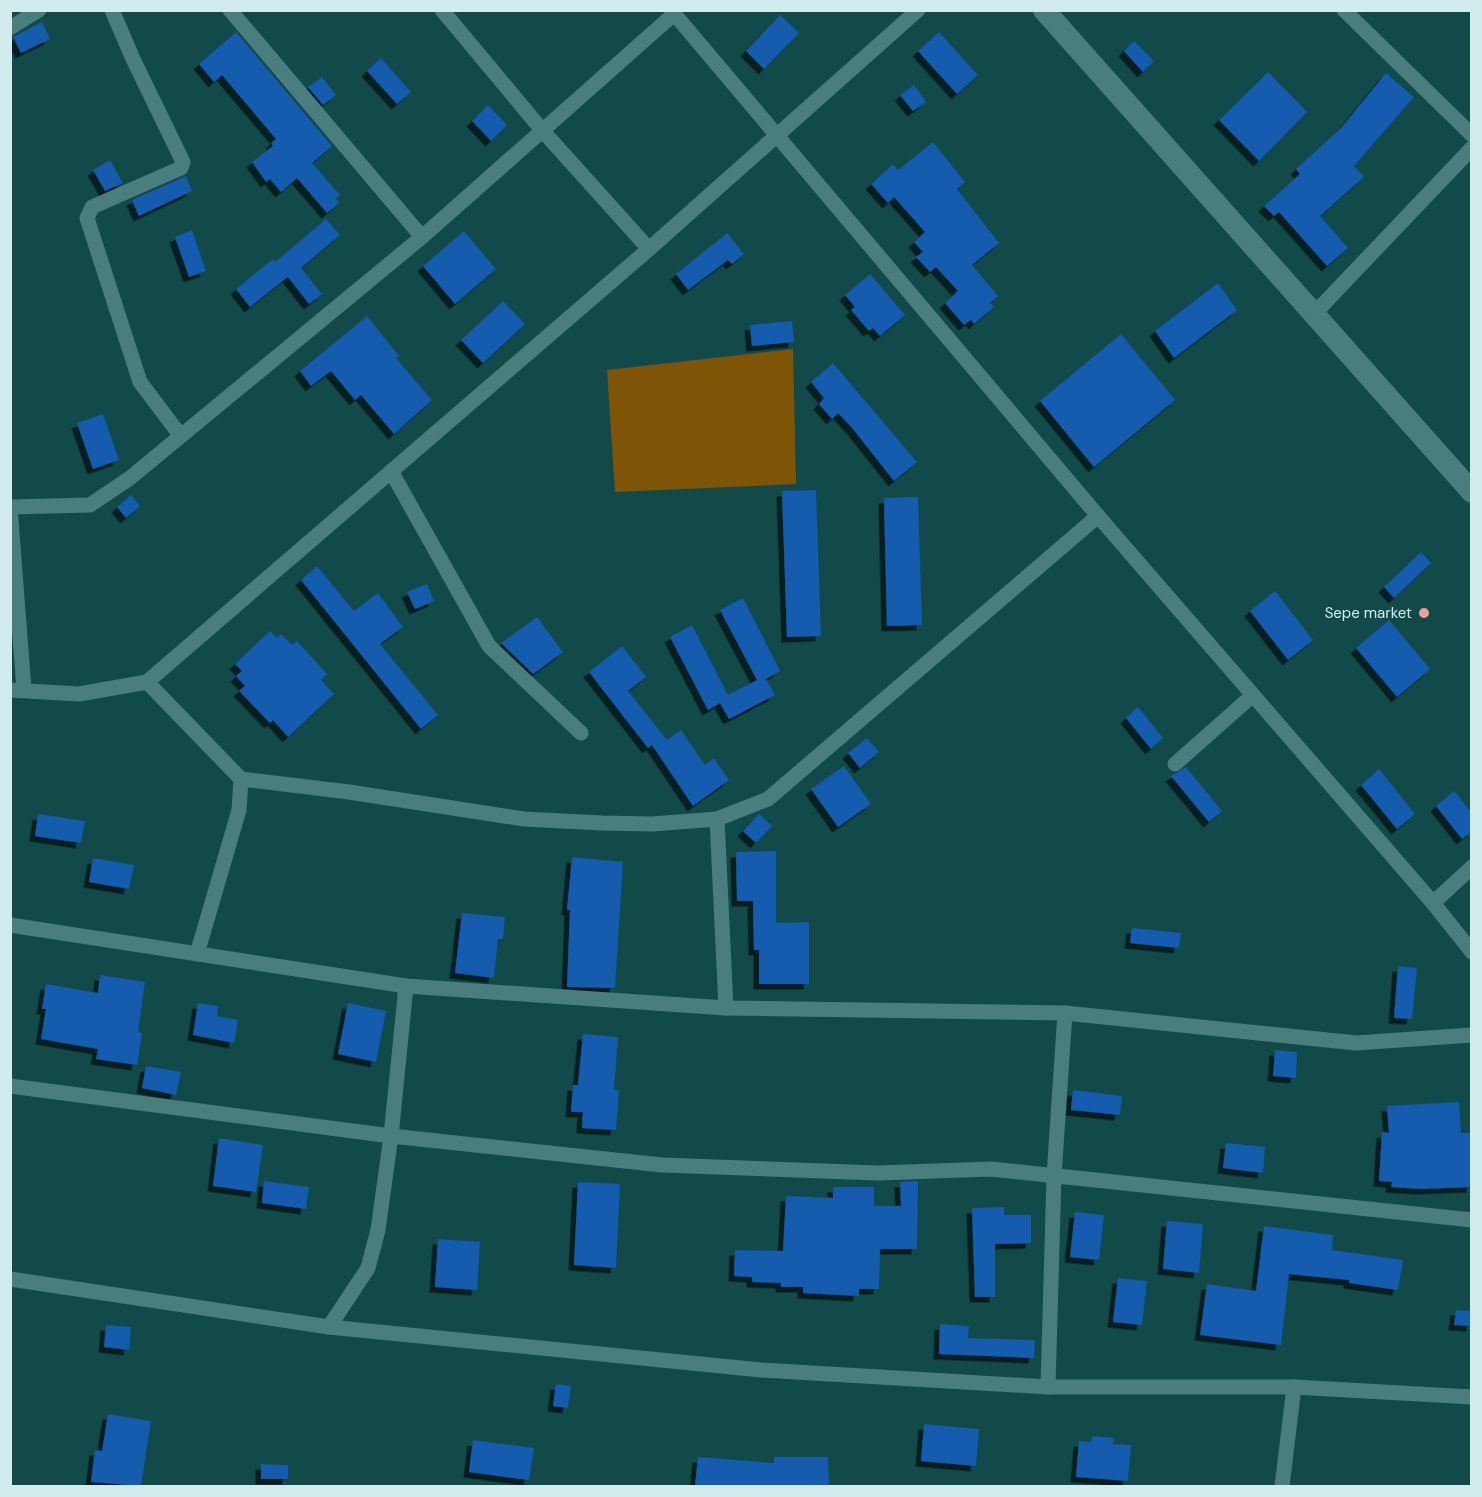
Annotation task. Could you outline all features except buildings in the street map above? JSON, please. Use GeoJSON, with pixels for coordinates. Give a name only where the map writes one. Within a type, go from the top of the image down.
{"type":"FeatureCollection","features":[{"type":"Feature","properties":{"kind":"street"},"geometry":{"type":"LineString","coordinates":[[10,28],[39,10]]}},
{"type":"Feature","properties":{"kind":"street"},"geometry":{"type":"LineString","coordinates":[[112,10],[183,162],[181,168],[92,207],[87,218],[140,382],[180,435]]}},
{"type":"Feature","properties":{"kind":"street"},"geometry":{"type":"LineString","coordinates":[[230,10],[422,237]]}},
{"type":"Feature","properties":{"kind":"street"},"geometry":{"type":"LineString","coordinates":[[442,10],[542,130],[649,249]]}},
{"type":"Feature","properties":{"kind":"street"},"geometry":{"type":"LineString","coordinates":[[918,10],[776,133],[649,249],[147,682],[79,694],[17,689],[11,507],[90,506],[130,478],[422,237],[673,12],[776,133],[1098,516],[1433,903],[1472,952]]}},
{"type":"Feature","properties":{"kind":"street"},"geometry":{"type":"LineString","coordinates":[[1044,10],[1472,492]]}},
{"type":"Feature","properties":{"kind":"street"},"geometry":{"type":"LineString","coordinates":[[1344,10],[1472,135]]}},
{"type":"Feature","properties":{"kind":"street"},"geometry":{"type":"LineString","coordinates":[[1314,314],[1472,148]]}},
{"type":"Feature","properties":{"kind":"street"},"geometry":{"type":"LineString","coordinates":[[391,471],[489,646],[581,733]]}},
{"type":"Feature","properties":{"kind":"street"},"geometry":{"type":"LineString","coordinates":[[147,682],[241,779],[349,792],[524,819],[652,824],[717,819],[768,799],[1098,516]]}},
{"type":"Feature","properties":{"kind":"street"},"geometry":{"type":"LineString","coordinates":[[1175,764],[1253,695]]}},
{"type":"Feature","properties":{"kind":"street"},"geometry":{"type":"LineString","coordinates":[[197,954],[238,810],[241,779]]}},
{"type":"Feature","properties":{"kind":"street"},"geometry":{"type":"LineString","coordinates":[[717,819],[726,1008]]}},
{"type":"Feature","properties":{"kind":"street"},"geometry":{"type":"LineString","coordinates":[[1433,903],[1472,867]]}},
{"type":"Feature","properties":{"kind":"street"},"geometry":{"type":"LineString","coordinates":[[10,925],[406,986],[726,1008],[1065,1013],[1356,1042],[1472,1035]]}},
{"type":"Feature","properties":{"kind":"street"},"geometry":{"type":"LineString","coordinates":[[329,1327],[368,1268],[378,1230],[392,1136],[406,986]]}},
{"type":"Feature","properties":{"kind":"street"},"geometry":{"type":"LineString","coordinates":[[1048,1387],[1054,1176],[1065,1013]]}},
{"type":"Feature","properties":{"kind":"street"},"geometry":{"type":"LineString","coordinates":[[10,1086],[392,1136],[662,1165],[878,1173],[991,1169],[1472,1220]]}},
{"type":"Feature","properties":{"kind":"street"},"geometry":{"type":"LineString","coordinates":[[10,1279],[329,1327],[761,1370],[1048,1387],[1294,1387],[1472,1397]]}},
{"type":"Feature","properties":{"kind":"street"},"geometry":{"type":"LineString","coordinates":[[1282,1486],[1294,1387]]}},
{"type":"Feature","properties":{"kind":"shaded area"},"geometry":{"type":"Polygon","coordinates":[[[793,349],[796,484],[615,492],[607,370],[793,349]]]}},
{"type":"Feature","properties":{"kind":"place","name":"Sepe market"},"geometry":{"type":"Point","coordinates":[1424,613]}}]}
